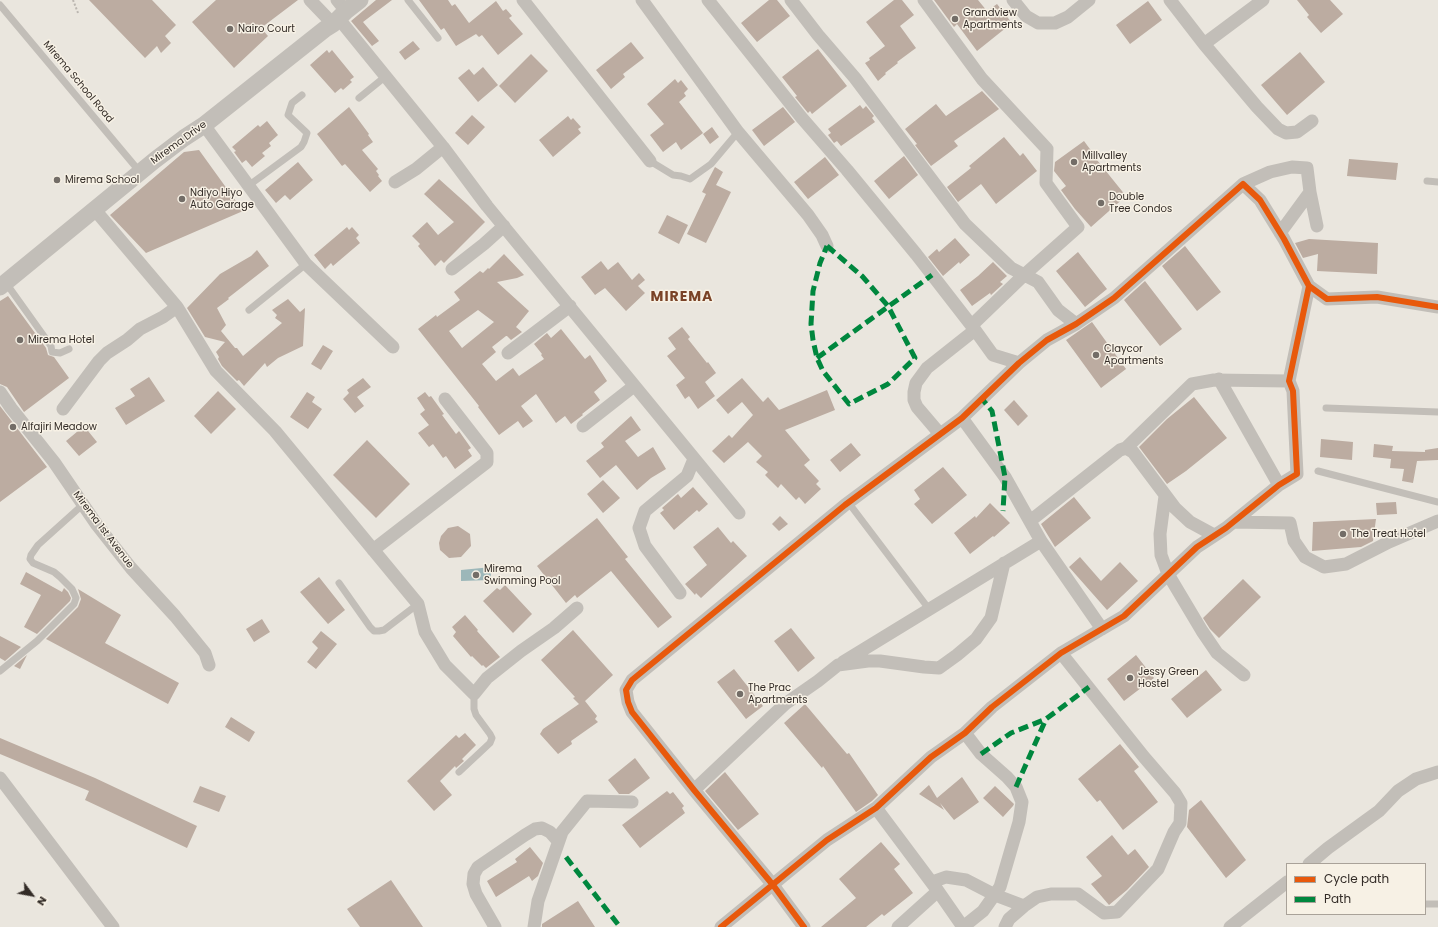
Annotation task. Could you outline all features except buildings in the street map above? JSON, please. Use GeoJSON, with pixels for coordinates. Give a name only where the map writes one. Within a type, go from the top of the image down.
{"type":"FeatureCollection","features":[{"type":"Feature","properties":{"kind":"street"},"geometry":{"type":"LineString","coordinates":[[310,0],[347,8],[386,76],[443,147],[487,206],[739,513]]}},
{"type":"Feature","properties":{"kind":"street"},"geometry":{"type":"LineString","coordinates":[[523,0],[650,161]]}},
{"type":"Feature","properties":{"kind":"street"},"geometry":{"type":"LineString","coordinates":[[642,0],[738,132],[808,215],[822,235],[827,246]]}},
{"type":"Feature","properties":{"kind":"street"},"geometry":{"type":"LineString","coordinates":[[708,0],[779,90],[877,206],[974,327],[993,355],[1019,363]]}},
{"type":"Feature","properties":{"kind":"street"},"geometry":{"type":"LineString","coordinates":[[791,0],[818,35],[860,84],[965,224],[1011,268],[1038,282],[1058,310],[1076,324]]}},
{"type":"Feature","properties":{"kind":"street"},"geometry":{"type":"LineString","coordinates":[[924,0],[982,79],[1047,149],[1046,183],[1078,227],[1024,275],[974,327],[927,368],[916,383],[914,400],[917,407],[940,434]]}},
{"type":"Feature","properties":{"kind":"street"},"geometry":{"type":"LineString","coordinates":[[1014,0],[1026,16],[1038,22],[1055,23],[1068,17],[1089,0]]}},
{"type":"Feature","properties":{"kind":"street"},"geometry":{"type":"LineString","coordinates":[[1170,0],[1204,44],[1257,107],[1278,129],[1286,133],[1297,132],[1312,121]]}},
{"type":"Feature","properties":{"kind":"street"},"geometry":{"type":"LineString","coordinates":[[1204,44],[1263,0]]}},
{"type":"Feature","properties":{"kind":"street","name":"Mirema Drive"},"geometry":{"type":"LineString","coordinates":[[3,285],[99,211],[136,176],[184,138],[204,125],[325,29],[347,8]]}},
{"type":"Feature","properties":{"kind":"street"},"geometry":{"type":"LineString","coordinates":[[204,125],[306,264],[393,347]]}},
{"type":"Feature","properties":{"kind":"street"},"geometry":{"type":"LineString","coordinates":[[395,182],[416,169],[443,147]]}},
{"type":"Feature","properties":{"kind":"street"},"geometry":{"type":"LineString","coordinates":[[804,927],[773,885],[694,790],[632,712],[628,702],[626,690],[632,680],[848,502],[962,418],[1019,363],[1048,340],[1076,324],[1114,298],[1243,184],[1270,172],[1292,167],[1307,168],[1317,226]]}},
{"type":"Feature","properties":{"kind":"street"},"geometry":{"type":"LineString","coordinates":[[1243,184],[1260,200],[1309,286],[1327,299],[1377,297],[1438,307]]}},
{"type":"Feature","properties":{"kind":"street"},"geometry":{"type":"LineString","coordinates":[[1280,233],[1310,192]]}},
{"type":"Feature","properties":{"kind":"street"},"geometry":{"type":"LineString","coordinates":[[99,211],[177,307],[216,371],[275,431],[418,604],[425,632],[441,658],[474,694],[487,678],[521,651],[554,628],[577,608]]}},
{"type":"Feature","properties":{"kind":"street"},"geometry":{"type":"LineString","coordinates":[[452,270],[480,248],[504,226]]}},
{"type":"Feature","properties":{"kind":"street"},"geometry":{"type":"LineString","coordinates":[[721,927],[827,840],[876,808],[931,757],[965,733],[992,707],[1061,653],[1124,616],[1197,547],[1234,522],[1279,485],[1297,474],[1293,391],[1289,381],[1309,286]]}},
{"type":"Feature","properties":{"kind":"street"},"geometry":{"type":"LineString","coordinates":[[508,353],[570,306]]}},
{"type":"Feature","properties":{"kind":"street"},"geometry":{"type":"LineString","coordinates":[[63,410],[107,353],[127,340],[140,329],[163,317],[177,307]]}},
{"type":"Feature","properties":{"kind":"street"},"geometry":{"type":"LineString","coordinates":[[1030,521],[1120,450],[1126,448],[1192,384],[1219,380],[1289,381]]}},
{"type":"Feature","properties":{"kind":"street"},"geometry":{"type":"LineString","coordinates":[[1219,380],[1279,485]]}},
{"type":"Feature","properties":{"kind":"street"},"geometry":{"type":"LineString","coordinates":[[583,426],[634,386]]}},
{"type":"Feature","properties":{"kind":"street","name":"Mirema 1st Avenue"},"geometry":{"type":"LineString","coordinates":[[0,392],[54,462],[97,526],[131,568],[175,616],[205,653],[209,665]]}},
{"type":"Feature","properties":{"kind":"street"},"geometry":{"type":"LineString","coordinates":[[373,550],[487,462],[487,453],[445,399]]}},
{"type":"Feature","properties":{"kind":"street"},"geometry":{"type":"LineString","coordinates":[[962,418],[1005,477],[1041,541],[1102,629]]}},
{"type":"Feature","properties":{"kind":"street"},"geometry":{"type":"LineString","coordinates":[[1126,448],[1133,452],[1175,508],[1190,522],[1214,536]]}},
{"type":"Feature","properties":{"kind":"street"},"geometry":{"type":"LineString","coordinates":[[680,593],[645,546],[639,528],[645,511],[687,476],[694,459]]}},
{"type":"Feature","properties":{"kind":"street"},"geometry":{"type":"LineString","coordinates":[[1166,496],[1160,534],[1162,555],[1168,574],[1217,653],[1244,675]]}},
{"type":"Feature","properties":{"kind":"street"},"geometry":{"type":"LineString","coordinates":[[1234,522],[1290,523],[1294,541],[1305,557],[1324,567],[1346,564],[1389,542],[1438,521]]}},
{"type":"Feature","properties":{"kind":"street"},"geometry":{"type":"LineString","coordinates":[[694,790],[785,704],[838,665],[1041,541]]}},
{"type":"Feature","properties":{"kind":"street"},"geometry":{"type":"LineString","coordinates":[[838,665],[880,661],[939,668],[976,640],[991,618],[1004,563]]}},
{"type":"Feature","properties":{"kind":"street"},"geometry":{"type":"LineString","coordinates":[[1005,927],[1009,919],[1024,906],[1037,897],[1051,894],[1078,894],[1104,913],[1117,912],[1158,869],[1174,832],[1180,823],[1181,803],[1175,793],[1144,757],[1061,653]]}},
{"type":"Feature","properties":{"kind":"street"},"geometry":{"type":"LineString","coordinates":[[876,808],[963,927],[983,911],[1000,888],[1019,822],[1022,802],[1016,787],[981,754],[965,733]]}},
{"type":"Feature","properties":{"kind":"street"},"geometry":{"type":"LineString","coordinates":[[1309,863],[1379,811],[1398,792],[1416,779],[1438,772]]}},
{"type":"Feature","properties":{"kind":"street"},"geometry":{"type":"LineString","coordinates":[[0,778],[113,927]]}},
{"type":"Feature","properties":{"kind":"street"},"geometry":{"type":"LineString","coordinates":[[534,927],[538,901],[562,832],[587,801],[632,802]]}},
{"type":"Feature","properties":{"kind":"street"},"geometry":{"type":"LineString","coordinates":[[495,927],[476,894],[473,884],[474,874],[478,867],[535,829],[542,828],[550,832],[558,841]]}},
{"type":"Feature","properties":{"kind":"street"},"geometry":{"type":"LineString","coordinates":[[898,927],[946,877],[966,880],[995,895],[1024,906]]}},
{"type":"Feature","properties":{"kind":"street"},"geometry":{"type":"LineString","coordinates":[[1230,927],[1286,883]]}},
{"type":"Feature","properties":{"kind":"lane"},"geometry":{"type":"LineString","coordinates":[[408,0],[438,38]]}},
{"type":"Feature","properties":{"kind":"lane","name":"Mirema School Road"},"geometry":{"type":"LineString","coordinates":[[0,5],[136,176]]}},
{"type":"Feature","properties":{"kind":"lane"},"geometry":{"type":"LineString","coordinates":[[359,98],[386,76]]}},
{"type":"Feature","properties":{"kind":"lane"},"geometry":{"type":"LineString","coordinates":[[248,186],[301,147],[304,142],[307,133],[288,115],[292,103],[302,95]]}},
{"type":"Feature","properties":{"kind":"lane"},"geometry":{"type":"LineString","coordinates":[[650,161],[673,175],[690,179],[711,164],[738,132]]}},
{"type":"Feature","properties":{"kind":"lane"},"geometry":{"type":"LineString","coordinates":[[99,211],[118,200],[129,188],[136,176]]}},
{"type":"Feature","properties":{"kind":"lane"},"geometry":{"type":"LineString","coordinates":[[1427,181],[1438,182]]}},
{"type":"Feature","properties":{"kind":"lane"},"geometry":{"type":"LineString","coordinates":[[249,310],[306,264]]}},
{"type":"Feature","properties":{"kind":"lane"},"geometry":{"type":"LineString","coordinates":[[3,285],[51,346],[52,352],[60,353],[69,349]]}},
{"type":"Feature","properties":{"kind":"lane"},"geometry":{"type":"LineString","coordinates":[[1326,408],[1438,412]]}},
{"type":"Feature","properties":{"kind":"lane"},"geometry":{"type":"LineString","coordinates":[[1318,471],[1438,502]]}},
{"type":"Feature","properties":{"kind":"lane"},"geometry":{"type":"LineString","coordinates":[[848,502],[929,609]]}},
{"type":"Feature","properties":{"kind":"lane"},"geometry":{"type":"LineString","coordinates":[[0,671],[37,641],[74,604],[76,598],[72,590],[54,572],[33,563],[30,560],[31,555],[38,545],[78,509]]}},
{"type":"Feature","properties":{"kind":"lane"},"geometry":{"type":"LineString","coordinates":[[339,583],[374,631],[384,630],[418,604]]}},
{"type":"Feature","properties":{"kind":"lane"},"geometry":{"type":"LineString","coordinates":[[459,772],[490,743],[492,738],[476,715],[474,709],[474,694]]}},
{"type":"Feature","properties":{"kind":"lane"},"geometry":{"type":"LineString","coordinates":[[1426,904],[1438,904]]}},
{"type":"Feature","properties":{"kind":"path"},"geometry":{"type":"LineString","coordinates":[[73,0],[78,13]]}},
{"type":"Feature","properties":{"kind":"water","name":"Mirema Swimming Pool"},"geometry":{"type":"Polygon","coordinates":[[[492,567],[490,580],[461,581],[461,570],[492,567]]]}},
{"type":"Feature","properties":{"kind":"marked path"},"geometry":{"type":"LineString","coordinates":[[827,246],[862,276],[888,306],[915,358],[888,384],[849,404],[823,371],[817,358],[813,340],[811,324],[813,291],[820,263],[827,246]]}},
{"type":"Feature","properties":{"kind":"marked path"},"geometry":{"type":"LineString","coordinates":[[817,358],[932,275]]}},
{"type":"Feature","properties":{"kind":"marked path"},"geometry":{"type":"LineString","coordinates":[[985,397],[982,399],[992,411],[1005,477],[1003,511]]}},
{"type":"Feature","properties":{"kind":"marked path"},"geometry":{"type":"LineString","coordinates":[[981,754],[1011,733],[1046,719],[1089,687]]}},
{"type":"Feature","properties":{"kind":"marked path"},"geometry":{"type":"LineString","coordinates":[[1016,787],[1046,719]]}},
{"type":"Feature","properties":{"kind":"marked path"},"geometry":{"type":"LineString","coordinates":[[566,857],[620,927]]}},
{"type":"Feature","properties":{"kind":"cycle path"},"geometry":{"type":"LineString","coordinates":[[804,927],[773,885],[694,790],[632,712],[628,702],[626,690],[632,680],[845,505],[962,418],[1019,363],[1047,340],[1076,324],[1114,298],[1243,184],[1260,200],[1284,239],[1309,286],[1327,299],[1377,297],[1438,307]]}},
{"type":"Feature","properties":{"kind":"cycle path"},"geometry":{"type":"LineString","coordinates":[[721,927],[827,840],[876,808],[931,757],[965,733],[992,707],[1061,653],[1124,616],[1197,547],[1226,528],[1279,485],[1297,474],[1293,391],[1289,381],[1309,286]]}},
{"type":"Feature","properties":{"kind":"place","name":"Grandview Apartments"},"geometry":{"type":"Point","coordinates":[955,19]}},
{"type":"Feature","properties":{"kind":"place","name":"Nairo Court"},"geometry":{"type":"Point","coordinates":[230,29]}},
{"type":"Feature","properties":{"kind":"place","name":"Millvalley Apartments"},"geometry":{"type":"Point","coordinates":[1074,162]}},
{"type":"Feature","properties":{"kind":"place","name":"Mirema School"},"geometry":{"type":"Point","coordinates":[57,180]}},
{"type":"Feature","properties":{"kind":"place","name":"Ndiyo Hiyo Auto Garage"},"geometry":{"type":"Point","coordinates":[182,199]}},
{"type":"Feature","properties":{"kind":"place","name":"Double Tree Condos"},"geometry":{"type":"Point","coordinates":[1101,203]}},
{"type":"Feature","properties":{"kind":"place","name":"Mirema Hotel"},"geometry":{"type":"Point","coordinates":[20,340]}},
{"type":"Feature","properties":{"kind":"place","name":"Claycor Apartments"},"geometry":{"type":"Point","coordinates":[1096,355]}},
{"type":"Feature","properties":{"kind":"place","name":"Alfajiri Meadow"},"geometry":{"type":"Point","coordinates":[13,427]}},
{"type":"Feature","properties":{"kind":"place","name":"The Treat Hotel"},"geometry":{"type":"Point","coordinates":[1343,534]}},
{"type":"Feature","properties":{"kind":"place","name":"Mirema Swimming Pool"},"geometry":{"type":"Point","coordinates":[476,575]}},
{"type":"Feature","properties":{"kind":"place","name":"Jessy Green Hostel"},"geometry":{"type":"Point","coordinates":[1130,678]}},
{"type":"Feature","properties":{"kind":"place","name":"The Prac Apartments"},"geometry":{"type":"Point","coordinates":[740,694]}},
{"type":"Feature","properties":{"kind":"district","name":"MIREMA"},"geometry":{"type":"Point","coordinates":[682,297]}}]}
